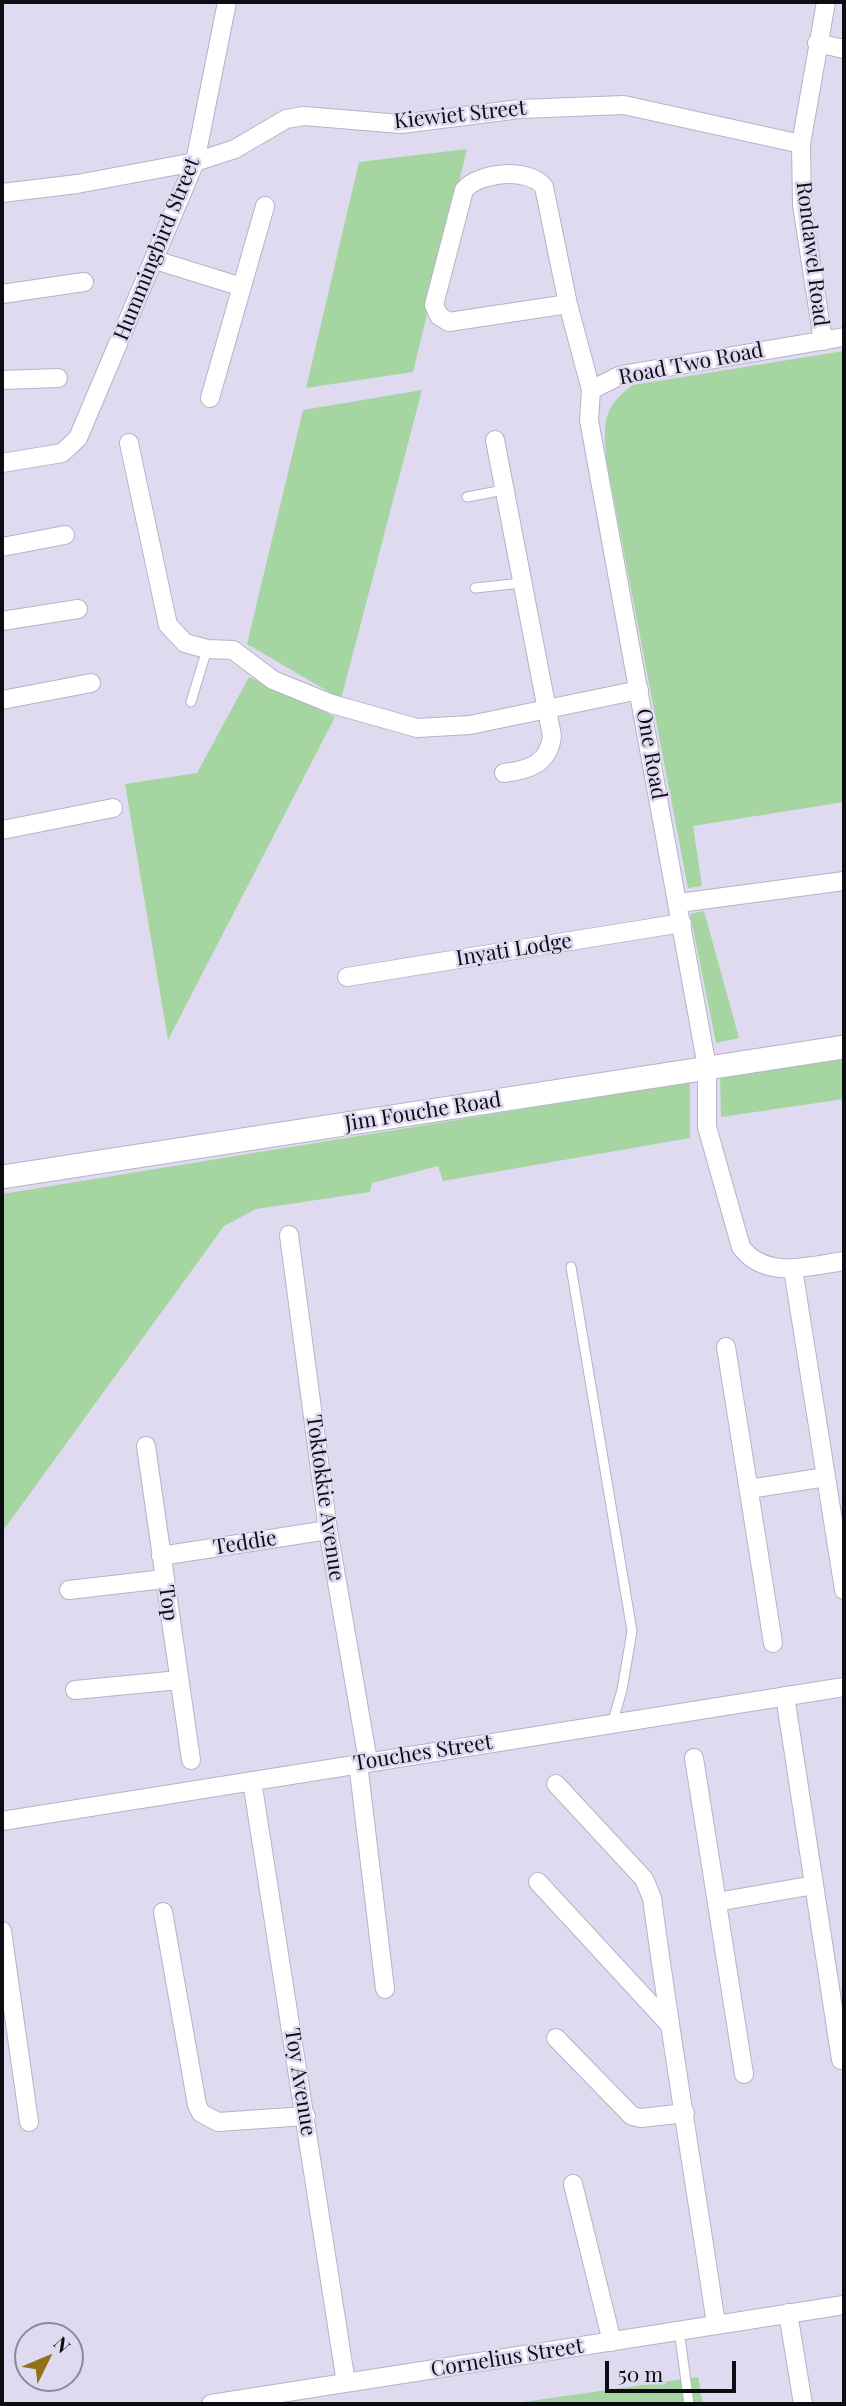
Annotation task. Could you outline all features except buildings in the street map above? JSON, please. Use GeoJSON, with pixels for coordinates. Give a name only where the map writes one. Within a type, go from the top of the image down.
{"type":"FeatureCollection","features":[{"type":"Feature","properties":{"kind":"street","name":"Hummingbird Street"},"geometry":{"type":"LineString","coordinates":[[2,463],[48,457],[71,447],[86,421],[195,162],[227,2]]}},
{"type":"Feature","properties":{"kind":"street","name":"Rondawel Road"},"geometry":{"type":"LineString","coordinates":[[823,341],[802,205],[801,144],[826,2]]}},
{"type":"Feature","properties":{"kind":"street"},"geometry":{"type":"LineString","coordinates":[[817,43],[844,49]]}},
{"type":"Feature","properties":{"kind":"street","name":"Kiewiet Street"},"geometry":{"type":"LineString","coordinates":[[2,193],[77,184],[195,162],[234,149],[286,119],[304,116],[401,124],[520,109],[624,105],[801,144]]}},
{"type":"Feature","properties":{"kind":"street"},"geometry":{"type":"LineString","coordinates":[[568,304],[449,322],[439,316],[435,305],[464,190],[471,181],[480,178],[528,176],[539,180],[544,187],[568,304],[591,390]]}},
{"type":"Feature","properties":{"kind":"street"},"geometry":{"type":"LineString","coordinates":[[210,398],[265,206]]}},
{"type":"Feature","properties":{"kind":"street"},"geometry":{"type":"LineString","coordinates":[[155,260],[242,287]]}},
{"type":"Feature","properties":{"kind":"street"},"geometry":{"type":"LineString","coordinates":[[2,293],[84,282]]}},
{"type":"Feature","properties":{"kind":"street","name":"Road Two Road"},"geometry":{"type":"LineString","coordinates":[[592,441],[591,390],[621,375],[844,337]]}},
{"type":"Feature","properties":{"kind":"street"},"geometry":{"type":"LineString","coordinates":[[2,380],[58,378]]}},
{"type":"Feature","properties":{"kind":"street"},"geometry":{"type":"LineString","coordinates":[[495,440],[552,736],[550,750],[543,761],[519,772],[504,773]]}},
{"type":"Feature","properties":{"kind":"street","name":"One Road"},"geometry":{"type":"LineString","coordinates":[[592,441],[707,1067],[707,1127],[741,1247],[760,1265],[793,1269],[844,1261]]}},
{"type":"Feature","properties":{"kind":"street"},"geometry":{"type":"LineString","coordinates":[[129,443],[168,625],[184,643],[207,649],[233,650],[273,680],[358,714],[416,728],[470,725],[639,690]]}},
{"type":"Feature","properties":{"kind":"street"},"geometry":{"type":"LineString","coordinates":[[2,547],[65,535]]}},
{"type":"Feature","properties":{"kind":"street"},"geometry":{"type":"LineString","coordinates":[[2,621],[78,609]]}},
{"type":"Feature","properties":{"kind":"street"},"geometry":{"type":"LineString","coordinates":[[2,699],[91,683]]}},
{"type":"Feature","properties":{"kind":"street"},"geometry":{"type":"LineString","coordinates":[[2,830],[113,808]]}},
{"type":"Feature","properties":{"kind":"street"},"geometry":{"type":"LineString","coordinates":[[679,903],[844,881]]}},
{"type":"Feature","properties":{"kind":"street","name":"Inyati Lodge"},"geometry":{"type":"LineString","coordinates":[[347,977],[682,923]]}},
{"type":"Feature","properties":{"kind":"street","name":"Jim Fouche Road"},"geometry":{"type":"LineString","coordinates":[[2,1177],[844,1047]]}},
{"type":"Feature","properties":{"kind":"street","name":"Toktokkie Avenue"},"geometry":{"type":"LineString","coordinates":[[289,1235],[328,1530],[363,1762],[385,1989]]}},
{"type":"Feature","properties":{"kind":"street"},"geometry":{"type":"LineString","coordinates":[[793,1269],[844,1590]]}},
{"type":"Feature","properties":{"kind":"street"},"geometry":{"type":"LineString","coordinates":[[726,1347],[774,1643]]}},
{"type":"Feature","properties":{"kind":"street","name":"Top"},"geometry":{"type":"LineString","coordinates":[[146,1446],[191,1760]]}},
{"type":"Feature","properties":{"kind":"street"},"geometry":{"type":"LineString","coordinates":[[749,1489],[826,1477]]}},
{"type":"Feature","properties":{"kind":"street","name":"Teddie"},"geometry":{"type":"LineString","coordinates":[[161,1556],[328,1530]]}},
{"type":"Feature","properties":{"kind":"street"},"geometry":{"type":"LineString","coordinates":[[69,1590],[164,1579]]}},
{"type":"Feature","properties":{"kind":"street"},"geometry":{"type":"LineString","coordinates":[[75,1690],[179,1680]]}},
{"type":"Feature","properties":{"kind":"street","name":"Touches Street"},"geometry":{"type":"LineString","coordinates":[[2,1822],[844,1687]]}},
{"type":"Feature","properties":{"kind":"street"},"geometry":{"type":"LineString","coordinates":[[785,1696],[841,2060]]}},
{"type":"Feature","properties":{"kind":"street"},"geometry":{"type":"LineString","coordinates":[[694,1758],[744,2074]]}},
{"type":"Feature","properties":{"kind":"street","name":"Toy Avenue"},"geometry":{"type":"LineString","coordinates":[[252,1781],[346,2383]]}},
{"type":"Feature","properties":{"kind":"street"},"geometry":{"type":"LineString","coordinates":[[556,1784],[649,1888],[716,2324]]}},
{"type":"Feature","properties":{"kind":"street"},"geometry":{"type":"LineString","coordinates":[[538,1882],[668,2023]]}},
{"type":"Feature","properties":{"kind":"street"},"geometry":{"type":"LineString","coordinates":[[717,1902],[814,1885]]}},
{"type":"Feature","properties":{"kind":"street"},"geometry":{"type":"LineString","coordinates":[[163,1912],[197,2105],[201,2113],[218,2122],[306,2116]]}},
{"type":"Feature","properties":{"kind":"street"},"geometry":{"type":"LineString","coordinates":[[2,1931],[10,2056],[29,2122]]}},
{"type":"Feature","properties":{"kind":"street"},"geometry":{"type":"LineString","coordinates":[[556,2038],[632,2116],[685,2113]]}},
{"type":"Feature","properties":{"kind":"street"},"geometry":{"type":"LineString","coordinates":[[573,2184],[612,2342]]}},
{"type":"Feature","properties":{"kind":"street","name":"Cornelius Street"},"geometry":{"type":"LineString","coordinates":[[211,2404],[844,2305]]}},
{"type":"Feature","properties":{"kind":"street"},"geometry":{"type":"LineString","coordinates":[[788,2314],[803,2404]]}},
{"type":"Feature","properties":{"kind":"lane"},"geometry":{"type":"LineString","coordinates":[[467,496],[504,490]]}},
{"type":"Feature","properties":{"kind":"lane"},"geometry":{"type":"LineString","coordinates":[[475,588],[522,583]]}},
{"type":"Feature","properties":{"kind":"lane"},"geometry":{"type":"LineString","coordinates":[[191,702],[207,649]]}},
{"type":"Feature","properties":{"kind":"lane"},"geometry":{"type":"LineString","coordinates":[[571,1267],[632,1631],[622,1690],[612,1724]]}},
{"type":"Feature","properties":{"kind":"lane"},"geometry":{"type":"LineString","coordinates":[[679,2330],[690,2404]]}},
{"type":"Feature","properties":{"kind":"green space"},"geometry":{"type":"Polygon","coordinates":[[[467,149],[413,372],[306,388],[359,162],[467,149]]]}},
{"type":"Feature","properties":{"kind":"green space"},"geometry":{"type":"Polygon","coordinates":[[[844,351],[844,802],[693,826],[702,886],[688,888],[606,458],[607,416],[615,401],[633,385],[844,351]]]}},
{"type":"Feature","properties":{"kind":"green space"},"geometry":{"type":"Polygon","coordinates":[[[422,390],[341,699],[247,644],[303,410],[422,390]]]}},
{"type":"Feature","properties":{"kind":"green space"},"geometry":{"type":"Polygon","coordinates":[[[249,677],[335,717],[168,1040],[125,784],[197,773],[249,677]]]}},
{"type":"Feature","properties":{"kind":"green space"},"geometry":{"type":"Polygon","coordinates":[[[704,911],[739,1038],[716,1043],[690,914],[704,911]]]}},
{"type":"Feature","properties":{"kind":"green space"},"geometry":{"type":"Polygon","coordinates":[[[844,1059],[844,1099],[721,1117],[720,1076],[844,1059]]]}},
{"type":"Feature","properties":{"kind":"green space"},"geometry":{"type":"Polygon","coordinates":[[[690,1082],[690,1138],[443,1181],[438,1166],[372,1183],[370,1192],[256,1209],[224,1226],[2,1532],[2,1194],[690,1082]]]}},
{"type":"Feature","properties":{"kind":"green space"},"geometry":{"type":"Polygon","coordinates":[[[698,2377],[703,2404],[509,2404],[698,2377]]]}}]}
